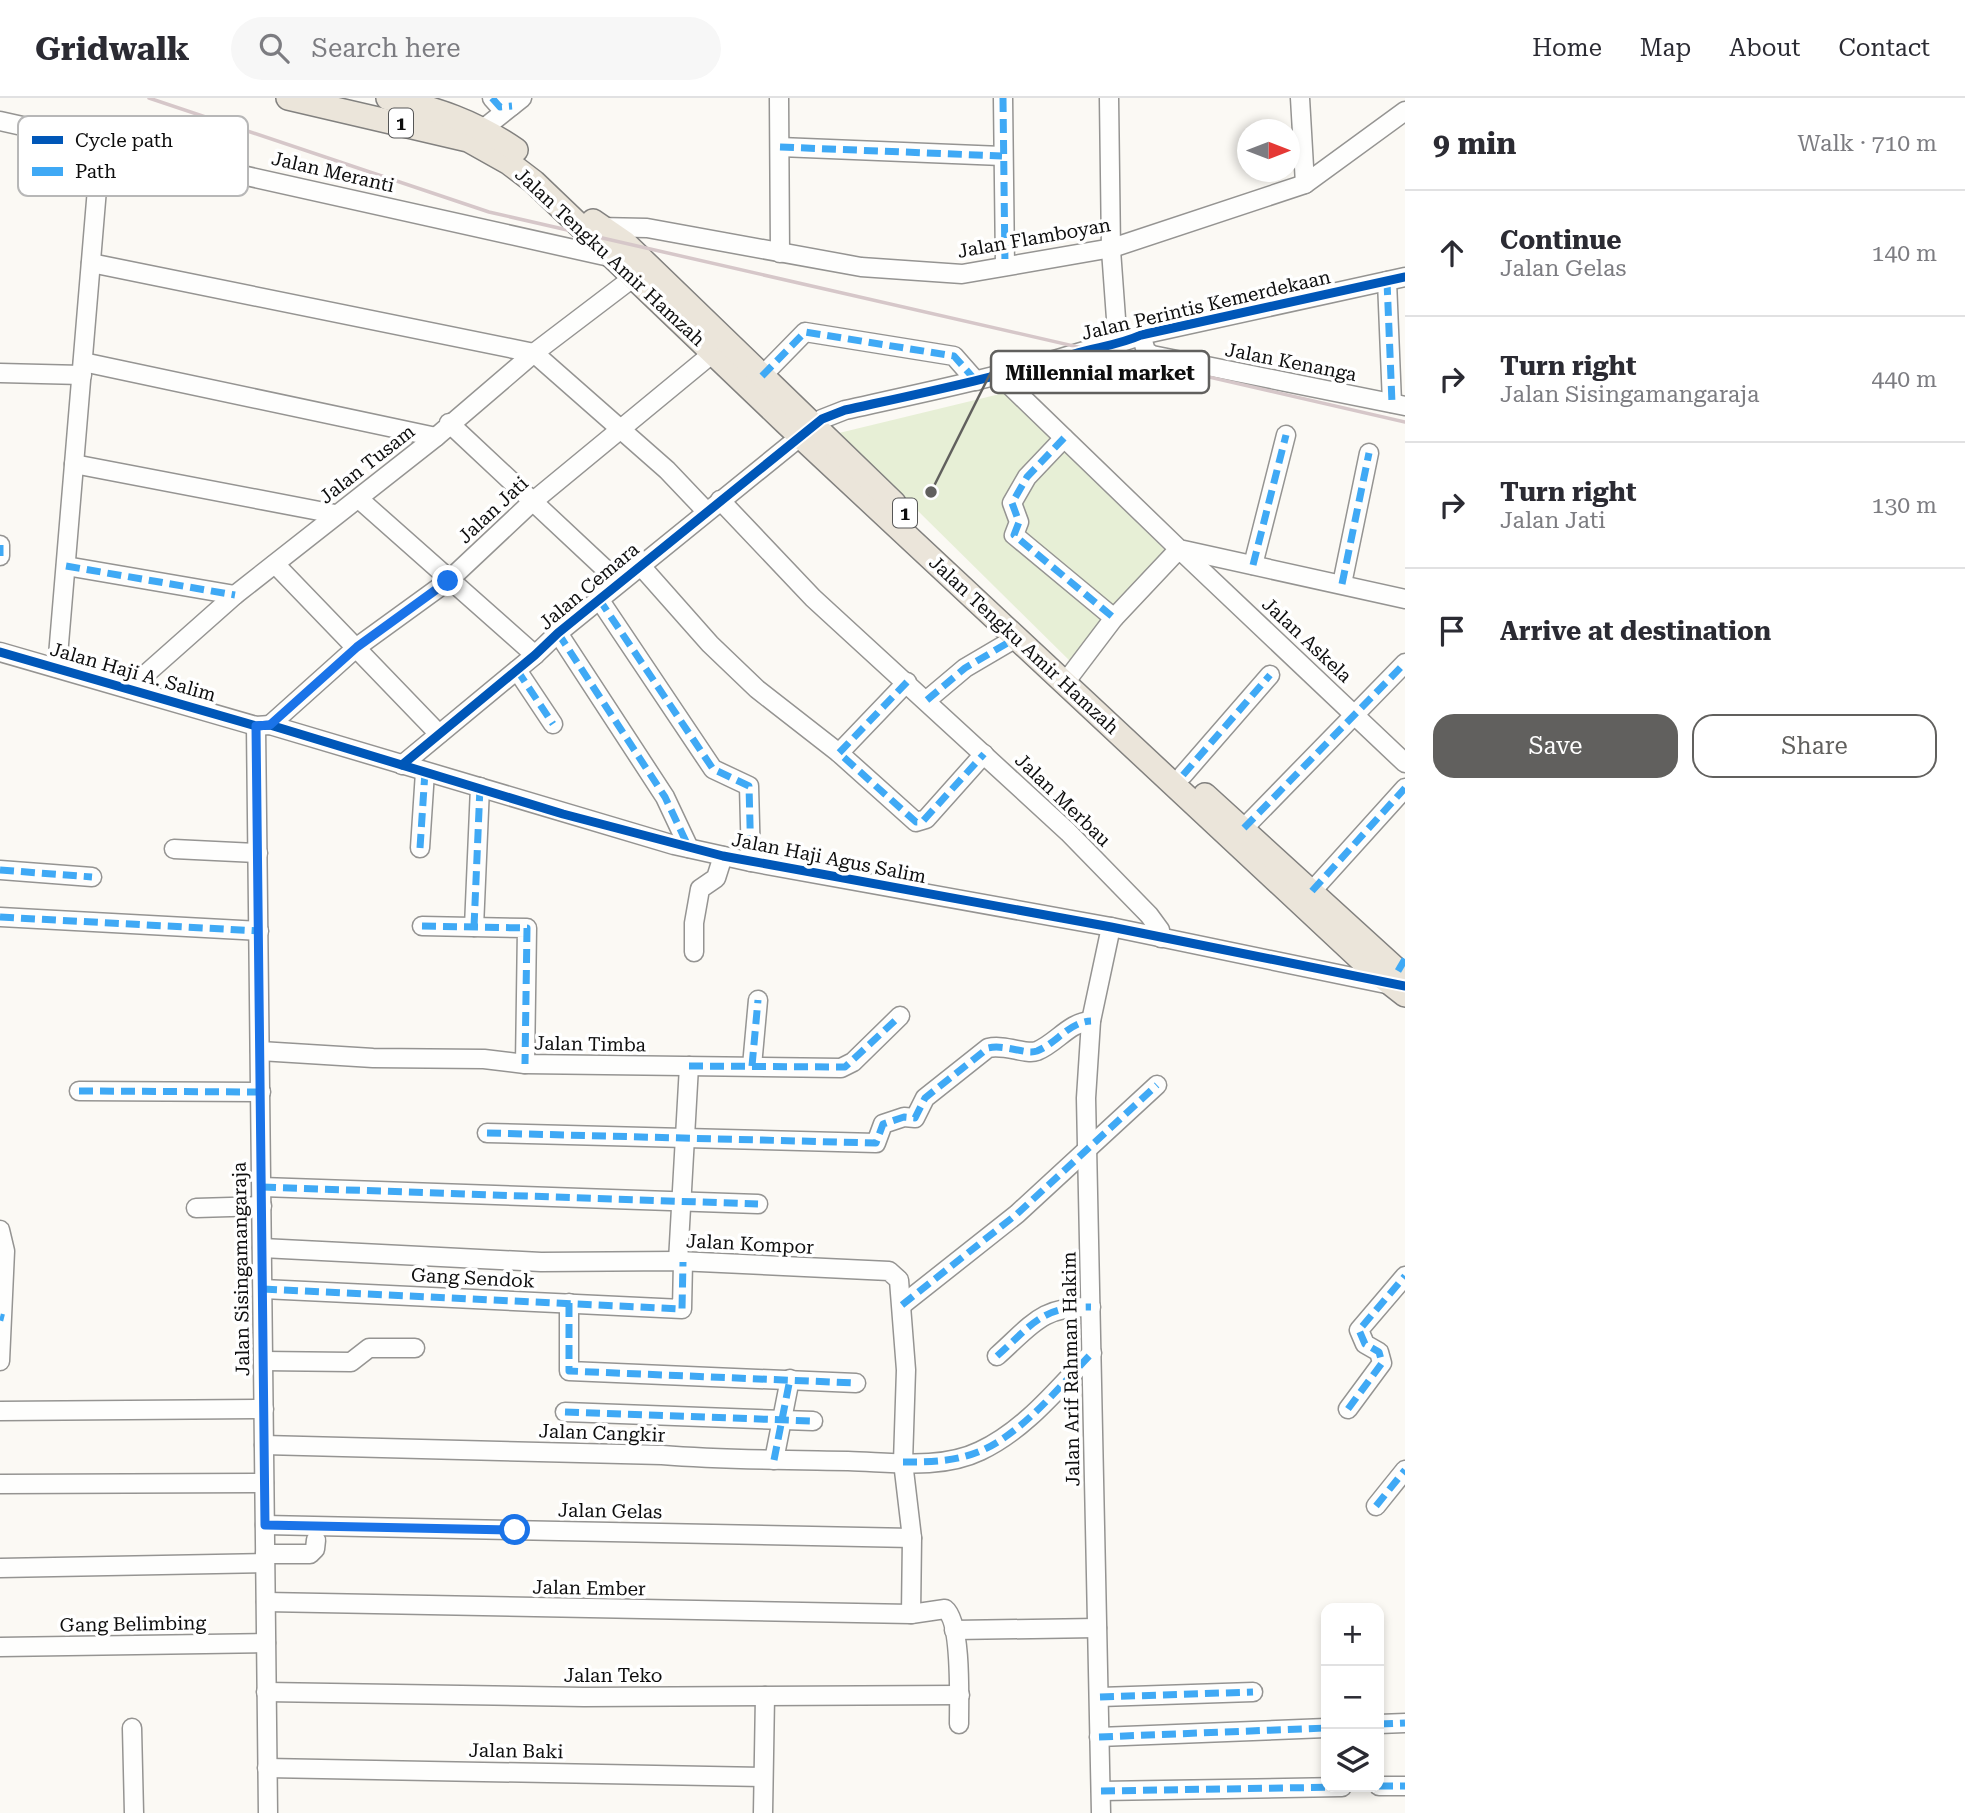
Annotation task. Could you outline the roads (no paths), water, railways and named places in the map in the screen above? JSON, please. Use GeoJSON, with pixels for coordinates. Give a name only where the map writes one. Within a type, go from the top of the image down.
{"type":"FeatureCollection","features":[{"type":"Feature","properties":{"kind":"main road","name":"Jalan Tengku Amir Hamzah"},"geometry":{"type":"LineString","coordinates":[[288,98],[476,134],[534,182],[713,353],[807,431],[1068,678],[1401,980]]}},
{"type":"Feature","properties":{"kind":"main road","name":"Jalan Tengku Amir Hamzah"},"geometry":{"type":"LineString","coordinates":[[388,98],[418,105],[520,153],[599,227],[625,243],[762,376],[807,431],[1016,638],[1068,678],[1244,828],[1401,980]]}},
{"type":"Feature","properties":{"kind":"street"},"geometry":{"type":"LineString","coordinates":[[492,98],[500,107],[517,102]]}},
{"type":"Feature","properties":{"kind":"street"},"geometry":{"type":"LineString","coordinates":[[779,98],[780,253]]}},
{"type":"Feature","properties":{"kind":"street"},"geometry":{"type":"LineString","coordinates":[[1003,98],[1005,266]]}},
{"type":"Feature","properties":{"kind":"street"},"geometry":{"type":"LineString","coordinates":[[1109,98],[1112,248],[1118,346]]}},
{"type":"Feature","properties":{"kind":"street"},"geometry":{"type":"LineString","coordinates":[[1300,98],[1305,184]]}},
{"type":"Feature","properties":{"kind":"street"},"geometry":{"type":"LineString","coordinates":[[476,134],[517,102]]}},
{"type":"Feature","properties":{"kind":"street","name":"Jalan Flamboyan"},"geometry":{"type":"LineString","coordinates":[[599,227],[646,228],[861,268],[962,274],[1112,248],[1305,184],[1405,111]]}},
{"type":"Feature","properties":{"kind":"street","name":"Jalan Meranti"},"geometry":{"type":"LineString","coordinates":[[0,121],[18,125]]}},
{"type":"Feature","properties":{"kind":"street"},"geometry":{"type":"LineString","coordinates":[[780,147],[1002,156]]}},
{"type":"Feature","properties":{"kind":"street","name":"Jalan Meranti"},"geometry":{"type":"LineString","coordinates":[[248,175],[614,258]]}},
{"type":"Feature","properties":{"kind":"street"},"geometry":{"type":"LineString","coordinates":[[57,668],[96,196]]}},
{"type":"Feature","properties":{"kind":"street"},"geometry":{"type":"LineString","coordinates":[[91,263],[534,353]]}},
{"type":"Feature","properties":{"kind":"street","name":"Jalan Tusam"},"geometry":{"type":"LineString","coordinates":[[129,689],[235,595],[335,514],[359,499],[534,353],[634,277]]}},
{"type":"Feature","properties":{"kind":"street","name":"Jalan Perintis Kemerdekaan"},"geometry":{"type":"LineString","coordinates":[[807,431],[845,410],[1000,376],[1091,349],[1118,346],[1141,335],[1405,277]]}},
{"type":"Feature","properties":{"kind":"street"},"geometry":{"type":"LineString","coordinates":[[1387,281],[1398,405]]}},
{"type":"Feature","properties":{"kind":"street"},"geometry":{"type":"LineString","coordinates":[[762,376],[805,332],[954,356],[976,382]]}},
{"type":"Feature","properties":{"kind":"street","name":"Jalan Kenanga"},"geometry":{"type":"LineString","coordinates":[[1141,335],[1146,351],[1152,355],[1398,405]]}},
{"type":"Feature","properties":{"kind":"street","name":"Jalan Merbau"},"geometry":{"type":"LineString","coordinates":[[534,353],[667,470],[713,505],[927,700],[1068,832],[1149,915],[1160,930],[1161,938]]}},
{"type":"Feature","properties":{"kind":"street","name":"Jalan Jati"},"geometry":{"type":"LineString","coordinates":[[263,725],[357,647],[448,581],[531,503],[713,353]]}},
{"type":"Feature","properties":{"kind":"street"},"geometry":{"type":"LineString","coordinates":[[0,373],[82,368],[443,430],[620,582]]}},
{"type":"Feature","properties":{"kind":"street","name":"Jalan Askela"},"geometry":{"type":"LineString","coordinates":[[1000,376],[1405,763]]}},
{"type":"Feature","properties":{"kind":"street","name":"Jalan Cemara"},"geometry":{"type":"LineString","coordinates":[[402,765],[640,565],[807,431]]}},
{"type":"Feature","properties":{"kind":"street"},"geometry":{"type":"LineString","coordinates":[[1253,565],[1286,435]]}},
{"type":"Feature","properties":{"kind":"street"},"geometry":{"type":"LineString","coordinates":[[1064,438],[1027,477],[1012,503],[1019,522],[1014,536],[1114,618]]}},
{"type":"Feature","properties":{"kind":"street"},"geometry":{"type":"LineString","coordinates":[[1342,584],[1368,453]]}},
{"type":"Feature","properties":{"kind":"street"},"geometry":{"type":"LineString","coordinates":[[74,464],[335,514]]}},
{"type":"Feature","properties":{"kind":"street"},"geometry":{"type":"LineString","coordinates":[[359,499],[448,581],[535,655]]}},
{"type":"Feature","properties":{"kind":"street"},"geometry":{"type":"LineString","coordinates":[[0,545],[0,556]]}},
{"type":"Feature","properties":{"kind":"street"},"geometry":{"type":"LineString","coordinates":[[1068,678],[1114,618],[1180,549]]}},
{"type":"Feature","properties":{"kind":"street","name":"Jalan Askela"},"geometry":{"type":"LineString","coordinates":[[1180,549],[1405,599]]}},
{"type":"Feature","properties":{"kind":"street"},"geometry":{"type":"LineString","coordinates":[[275,564],[439,734]]}},
{"type":"Feature","properties":{"kind":"street"},"geometry":{"type":"LineString","coordinates":[[640,565],[710,644],[757,689],[839,753],[916,822],[922,822],[984,754]]}},
{"type":"Feature","properties":{"kind":"street"},"geometry":{"type":"LineString","coordinates":[[66,566],[235,595]]}},
{"type":"Feature","properties":{"kind":"street"},"geometry":{"type":"LineString","coordinates":[[599,599],[713,769],[749,786],[751,862]]}},
{"type":"Feature","properties":{"kind":"street"},"geometry":{"type":"LineString","coordinates":[[558,633],[665,797],[689,848]]}},
{"type":"Feature","properties":{"kind":"street"},"geometry":{"type":"LineString","coordinates":[[927,700],[965,668],[1016,638]]}},
{"type":"Feature","properties":{"kind":"street","name":"Jalan Haji A. Salim"},"geometry":{"type":"LineString","coordinates":[[0,652],[263,725]]}},
{"type":"Feature","properties":{"kind":"street"},"geometry":{"type":"LineString","coordinates":[[1244,828],[1405,663]]}},
{"type":"Feature","properties":{"kind":"street"},"geometry":{"type":"LineString","coordinates":[[517,670],[553,724]]}},
{"type":"Feature","properties":{"kind":"street"},"geometry":{"type":"LineString","coordinates":[[1182,775],[1270,675]]}},
{"type":"Feature","properties":{"kind":"street"},"geometry":{"type":"LineString","coordinates":[[839,753],[906,682]]}},
{"type":"Feature","properties":{"kind":"street","name":"Jalan Haji Agus Salim"},"geometry":{"type":"LineString","coordinates":[[263,725],[480,787],[563,814],[723,856],[1401,980]]}},
{"type":"Feature","properties":{"kind":"street","name":"Jalan Sisingamangaraja"},"geometry":{"type":"LineString","coordinates":[[263,725],[258,853],[268,1813]]}},
{"type":"Feature","properties":{"kind":"street"},"geometry":{"type":"LineString","coordinates":[[420,848],[425,772]]}},
{"type":"Feature","properties":{"kind":"street"},"geometry":{"type":"LineString","coordinates":[[474,928],[480,787]]}},
{"type":"Feature","properties":{"kind":"street"},"geometry":{"type":"LineString","coordinates":[[1311,891],[1405,788]]}},
{"type":"Feature","properties":{"kind":"street"},"geometry":{"type":"LineString","coordinates":[[174,849],[258,853]]}},
{"type":"Feature","properties":{"kind":"street"},"geometry":{"type":"LineString","coordinates":[[694,952],[694,923],[700,889],[716,878],[723,856]]}},
{"type":"Feature","properties":{"kind":"street"},"geometry":{"type":"LineString","coordinates":[[0,870],[92,877]]}},
{"type":"Feature","properties":{"kind":"street"},"geometry":{"type":"LineString","coordinates":[[0,917],[259,931]]}},
{"type":"Feature","properties":{"kind":"street"},"geometry":{"type":"LineString","coordinates":[[422,926],[527,928],[525,1064]]}},
{"type":"Feature","properties":{"kind":"street","name":"Jalan Arif Rahman Hakim"},"geometry":{"type":"LineString","coordinates":[[1101,1813],[1087,1146],[1091,1021],[1111,927]]}},
{"type":"Feature","properties":{"kind":"street"},"geometry":{"type":"LineString","coordinates":[[752,1066],[758,1000]]}},
{"type":"Feature","properties":{"kind":"street","name":"Jalan Timba"},"geometry":{"type":"LineString","coordinates":[[260,1051],[373,1058],[484,1059],[525,1064],[845,1068],[900,1016]]}},
{"type":"Feature","properties":{"kind":"street"},"geometry":{"type":"LineString","coordinates":[[487,1133],[876,1143],[883,1124],[904,1117],[915,1118],[917,1108],[925,1098],[988,1048],[1000,1045],[1028,1052],[1037,1051],[1080,1021],[1091,1021]]}},
{"type":"Feature","properties":{"kind":"street"},"geometry":{"type":"LineString","coordinates":[[681,1262],[680,1200],[689,1066]]}},
{"type":"Feature","properties":{"kind":"street"},"geometry":{"type":"LineString","coordinates":[[902,1305],[1017,1214],[1087,1146],[1157,1085]]}},
{"type":"Feature","properties":{"kind":"street"},"geometry":{"type":"LineString","coordinates":[[79,1091],[261,1092]]}},
{"type":"Feature","properties":{"kind":"street"},"geometry":{"type":"LineString","coordinates":[[262,1187],[758,1204]]}},
{"type":"Feature","properties":{"kind":"street"},"geometry":{"type":"LineString","coordinates":[[196,1208],[262,1206]]}},
{"type":"Feature","properties":{"kind":"street"},"geometry":{"type":"LineString","coordinates":[[0,1230],[5,1251],[0,1361]]}},
{"type":"Feature","properties":{"kind":"street","name":"Jalan Kompor"},"geometry":{"type":"LineString","coordinates":[[262,1248],[541,1262],[681,1262],[889,1271],[899,1280],[902,1305],[906,1370],[903,1462],[912,1538],[911,1614]]}},
{"type":"Feature","properties":{"kind":"street","name":"Gang Sendok"},"geometry":{"type":"LineString","coordinates":[[262,1289],[682,1309],[681,1262]]}},
{"type":"Feature","properties":{"kind":"street"},"geometry":{"type":"LineString","coordinates":[[1348,1409],[1382,1363],[1379,1352],[1365,1344],[1359,1329],[1402,1283]]}},
{"type":"Feature","properties":{"kind":"street"},"geometry":{"type":"LineString","coordinates":[[569,1303],[569,1371],[856,1383]]}},
{"type":"Feature","properties":{"kind":"street"},"geometry":{"type":"LineString","coordinates":[[997,1356],[1045,1314],[1060,1308],[1091,1307]]}},
{"type":"Feature","properties":{"kind":"street"},"geometry":{"type":"LineString","coordinates":[[263,1361],[351,1362],[369,1348],[415,1348]]}},
{"type":"Feature","properties":{"kind":"street","name":"Jalan Cangkir"},"geometry":{"type":"LineString","coordinates":[[264,1445],[774,1460],[938,1462],[978,1452],[989,1446],[1034,1413],[1092,1353]]}},
{"type":"Feature","properties":{"kind":"street"},"geometry":{"type":"LineString","coordinates":[[774,1460],[790,1379]]}},
{"type":"Feature","properties":{"kind":"street"},"geometry":{"type":"LineString","coordinates":[[0,1411],[264,1409]]}},
{"type":"Feature","properties":{"kind":"street"},"geometry":{"type":"LineString","coordinates":[[565,1412],[813,1421]]}},
{"type":"Feature","properties":{"kind":"street"},"geometry":{"type":"LineString","coordinates":[[1376,1506],[1405,1470]]}},
{"type":"Feature","properties":{"kind":"street"},"geometry":{"type":"LineString","coordinates":[[0,1484],[264,1483]]}},
{"type":"Feature","properties":{"kind":"street","name":"Jalan Gelas"},"geometry":{"type":"LineString","coordinates":[[265,1525],[912,1538]]}},
{"type":"Feature","properties":{"kind":"street"},"geometry":{"type":"LineString","coordinates":[[0,1567],[265,1558],[310,1554],[315,1549],[316,1540]]}},
{"type":"Feature","properties":{"kind":"street","name":"Jalan Ember"},"geometry":{"type":"LineString","coordinates":[[266,1601],[911,1614],[945,1609],[950,1614],[954,1630]]}},
{"type":"Feature","properties":{"kind":"street"},"geometry":{"type":"LineString","coordinates":[[959,1724],[960,1695],[954,1630],[1097,1628]]}},
{"type":"Feature","properties":{"kind":"street","name":"Gang Belimbing"},"geometry":{"type":"LineString","coordinates":[[0,1647],[266,1643]]}},
{"type":"Feature","properties":{"kind":"street","name":"Jalan Teko"},"geometry":{"type":"LineString","coordinates":[[266,1692],[584,1697],[960,1695]]}},
{"type":"Feature","properties":{"kind":"street"},"geometry":{"type":"LineString","coordinates":[[1100,1697],[1253,1692]]}},
{"type":"Feature","properties":{"kind":"street"},"geometry":{"type":"LineString","coordinates":[[763,1813],[765,1696]]}},
{"type":"Feature","properties":{"kind":"street"},"geometry":{"type":"LineString","coordinates":[[1384,1724],[1405,1723]]}},
{"type":"Feature","properties":{"kind":"street"},"geometry":{"type":"LineString","coordinates":[[132,1728],[134,1813]]}},
{"type":"Feature","properties":{"kind":"street"},"geometry":{"type":"LineString","coordinates":[[1099,1737],[1321,1728]]}},
{"type":"Feature","properties":{"kind":"street","name":"Jalan Baki"},"geometry":{"type":"LineString","coordinates":[[267,1768],[763,1777]]}},
{"type":"Feature","properties":{"kind":"street"},"geometry":{"type":"LineString","coordinates":[[1384,1786],[1405,1786]]}},
{"type":"Feature","properties":{"kind":"street"},"geometry":{"type":"LineString","coordinates":[[1101,1791],[1321,1787]]}},
{"type":"Feature","properties":{"kind":"railway"},"geometry":{"type":"LineString","coordinates":[[149,98],[203,116]]}},
{"type":"Feature","properties":{"kind":"railway"},"geometry":{"type":"LineString","coordinates":[[248,131],[489,212],[1405,422]]}},
{"type":"Feature","properties":{"kind":"place","name":"Millennial market"},"geometry":{"type":"Point","coordinates":[931,492]}}]}
